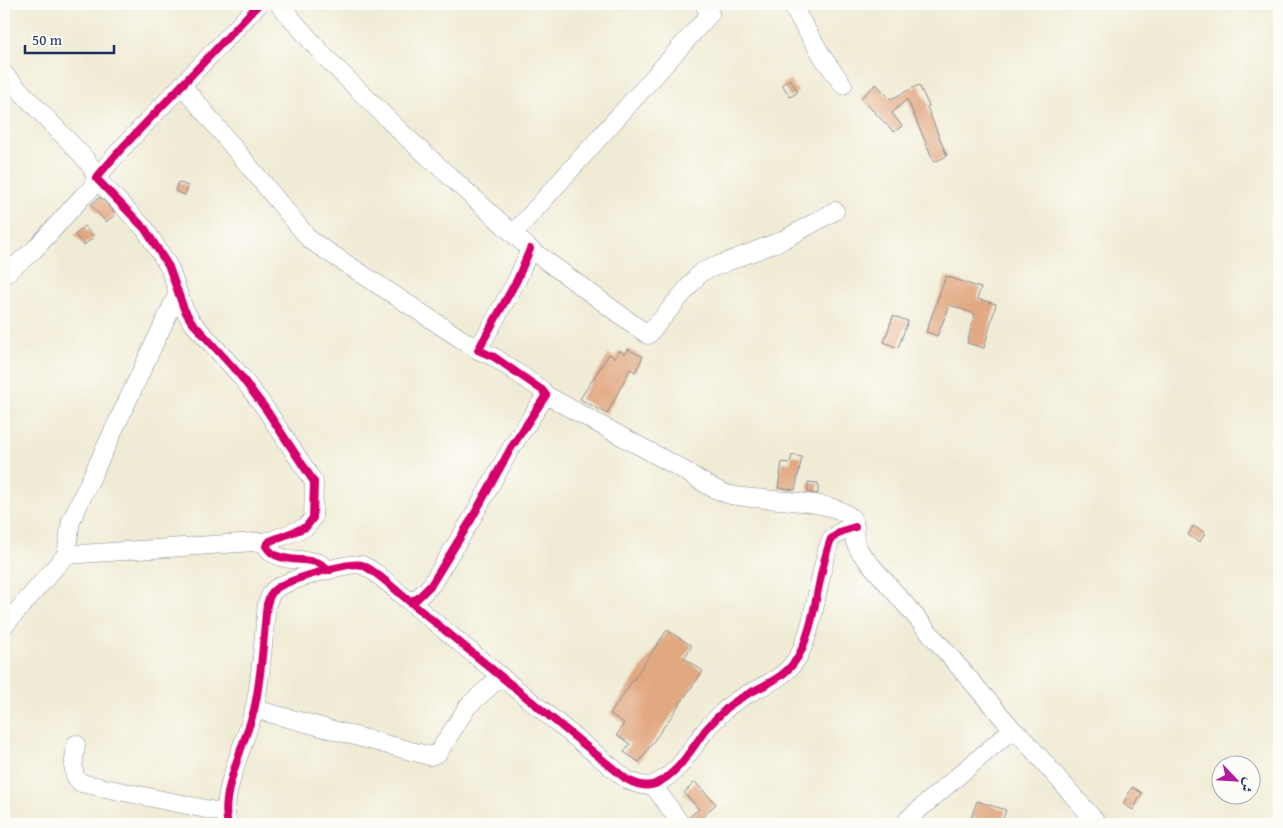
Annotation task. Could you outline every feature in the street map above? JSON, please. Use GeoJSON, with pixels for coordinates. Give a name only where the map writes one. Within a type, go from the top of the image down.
{"type":"FeatureCollection","features":[{"type":"Feature","properties":{"kind":"street"},"geometry":{"type":"LineString","coordinates":[[4,275],[35,248],[83,196],[92,189],[96,178],[122,148],[259,4]]}},
{"type":"Feature","properties":{"kind":"street"},"geometry":{"type":"LineString","coordinates":[[279,4],[324,56],[402,133],[530,249],[648,335],[701,272],[784,240],[835,211]]}},
{"type":"Feature","properties":{"kind":"street"},"geometry":{"type":"LineString","coordinates":[[514,233],[710,14],[704,4]]}},
{"type":"Feature","properties":{"kind":"street"},"geometry":{"type":"LineString","coordinates":[[791,4],[824,59],[843,85]]}},
{"type":"Feature","properties":{"kind":"street"},"geometry":{"type":"LineString","coordinates":[[4,74],[82,154],[93,168],[96,178],[145,229],[169,267],[178,293],[191,320],[239,374],[265,408],[314,482],[313,518],[306,527],[270,541],[66,555]]}},
{"type":"Feature","properties":{"kind":"street"},"geometry":{"type":"LineString","coordinates":[[182,85],[310,240],[478,350],[494,357],[542,390],[546,395],[728,495],[763,500],[788,500],[837,508],[852,517],[855,527],[855,542],[860,552],[1014,732],[1021,736],[1098,824]]}},
{"type":"Feature","properties":{"kind":"street"},"geometry":{"type":"LineString","coordinates":[[478,350],[517,280],[530,249]]}},
{"type":"Feature","properties":{"kind":"street"},"geometry":{"type":"LineString","coordinates":[[4,626],[66,555],[71,521],[178,293]]}},
{"type":"Feature","properties":{"kind":"street"},"geometry":{"type":"LineString","coordinates":[[409,600],[416,599],[432,585],[472,520],[511,448],[546,395]]}},
{"type":"Feature","properties":{"kind":"street"},"geometry":{"type":"LineString","coordinates":[[76,744],[73,771],[75,779],[81,783],[227,819],[232,782],[254,709],[267,604],[271,593],[277,588],[345,565],[361,565],[409,600],[626,779],[639,785],[653,785],[670,776],[685,760],[705,730],[736,700],[763,688],[788,671],[800,654],[831,539],[842,530],[855,527]]}},
{"type":"Feature","properties":{"kind":"street"},"geometry":{"type":"LineString","coordinates":[[270,541],[266,546],[276,556],[318,563],[330,570]]}},
{"type":"Feature","properties":{"kind":"street"},"geometry":{"type":"LineString","coordinates":[[254,709],[430,756],[438,753],[468,706],[500,677]]}},
{"type":"Feature","properties":{"kind":"street"},"geometry":{"type":"LineString","coordinates":[[906,824],[908,819],[1007,734],[1014,732]]}},
{"type":"Feature","properties":{"kind":"street"},"geometry":{"type":"LineString","coordinates":[[653,785],[681,824]]}},
{"type":"Feature","properties":{"kind":"building"},"geometry":{"type":"Polygon","coordinates":[[[790,79],[798,92],[790,97],[782,84],[790,79]]]}},
{"type":"Feature","properties":{"kind":"building"},"geometry":{"type":"Polygon","coordinates":[[[876,84],[891,99],[919,85],[929,106],[927,107],[947,156],[934,162],[907,99],[892,113],[902,126],[894,132],[883,121],[861,98],[876,84]]]}},
{"type":"Feature","properties":{"kind":"building"},"geometry":{"type":"Polygon","coordinates":[[[178,182],[188,186],[185,195],[175,191],[178,182]]]}},
{"type":"Feature","properties":{"kind":"building"},"geometry":{"type":"Polygon","coordinates":[[[100,197],[116,214],[106,222],[91,205],[100,197]]]}},
{"type":"Feature","properties":{"kind":"building"},"geometry":{"type":"Polygon","coordinates":[[[84,226],[94,237],[84,245],[75,235],[84,226]]]}},
{"type":"Feature","properties":{"kind":"building"},"geometry":{"type":"Polygon","coordinates":[[[946,276],[981,288],[977,299],[996,304],[984,348],[967,343],[975,314],[950,305],[937,336],[926,332],[946,276]]]}},
{"type":"Feature","properties":{"kind":"building"},"geometry":{"type":"Polygon","coordinates":[[[893,316],[908,321],[898,348],[884,342],[893,316]]]}},
{"type":"Feature","properties":{"kind":"building"},"geometry":{"type":"Polygon","coordinates":[[[628,349],[643,357],[635,372],[630,369],[607,414],[580,399],[609,354],[615,358],[619,350],[625,354],[628,349]]]}},
{"type":"Feature","properties":{"kind":"building"},"geometry":{"type":"Polygon","coordinates":[[[792,455],[802,457],[795,490],[778,488],[782,462],[790,463],[792,455]]]}},
{"type":"Feature","properties":{"kind":"building"},"geometry":{"type":"Polygon","coordinates":[[[808,482],[818,483],[818,494],[808,492],[808,482]]]}},
{"type":"Feature","properties":{"kind":"building"},"geometry":{"type":"Polygon","coordinates":[[[1193,526],[1205,533],[1200,542],[1188,535],[1193,526]]]}},
{"type":"Feature","properties":{"kind":"building"},"geometry":{"type":"Polygon","coordinates":[[[667,630],[692,646],[684,658],[703,671],[639,762],[624,752],[630,744],[617,735],[624,723],[610,714],[667,630]]]}},
{"type":"Feature","properties":{"kind":"building"},"geometry":{"type":"Polygon","coordinates":[[[695,782],[716,804],[695,824],[689,817],[699,809],[684,793],[695,782]]]}},
{"type":"Feature","properties":{"kind":"building"},"geometry":{"type":"Polygon","coordinates":[[[1132,787],[1142,793],[1133,810],[1123,804],[1132,787]]]}},
{"type":"Feature","properties":{"kind":"building"},"geometry":{"type":"Polygon","coordinates":[[[977,801],[1006,810],[1001,824],[989,824],[971,818],[977,801]]]}},
{"type":"Feature","properties":{"kind":"cycle path"},"geometry":{"type":"LineString","coordinates":[[259,4],[122,148],[96,178],[145,229],[169,267],[184,309],[191,321],[239,374],[265,408],[314,482],[313,518],[306,527],[270,541],[266,546],[270,552],[283,558],[313,561],[330,570]]}},
{"type":"Feature","properties":{"kind":"cycle path"},"geometry":{"type":"LineString","coordinates":[[228,824],[226,812],[230,783],[257,697],[269,597],[275,589],[306,576],[333,568],[362,565],[374,572],[409,601],[417,599],[431,585],[471,520],[511,448],[546,395],[542,390],[494,357],[478,350],[517,280],[530,249]]}},
{"type":"Feature","properties":{"kind":"cycle path"},"geometry":{"type":"LineString","coordinates":[[409,601],[626,779],[648,786],[663,780],[677,768],[707,729],[728,707],[777,678],[794,663],[806,640],[831,539],[842,531],[855,527]]}}]}
